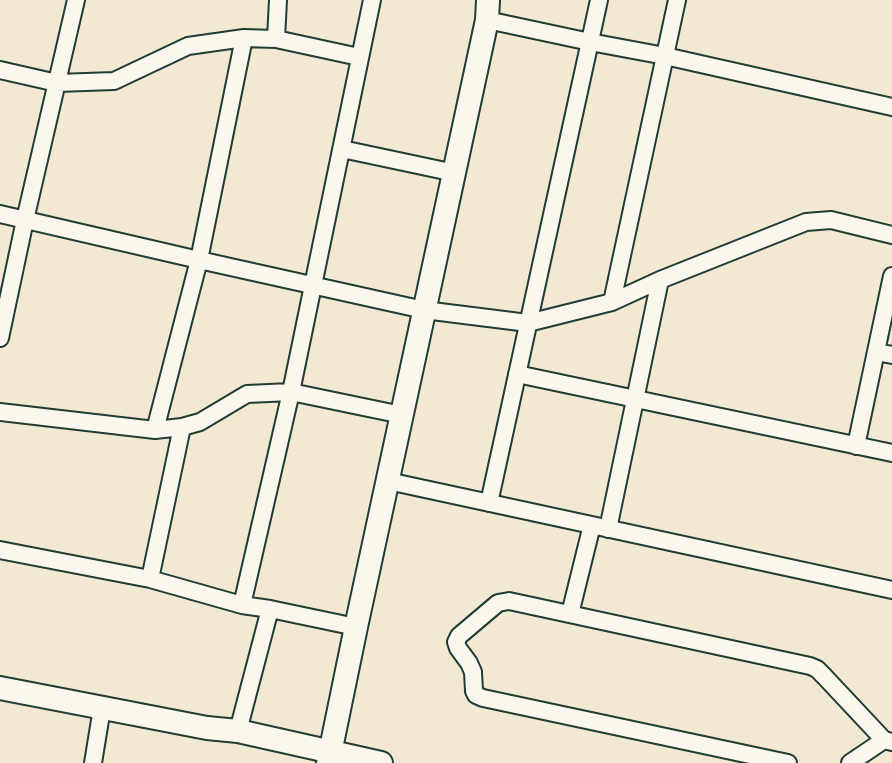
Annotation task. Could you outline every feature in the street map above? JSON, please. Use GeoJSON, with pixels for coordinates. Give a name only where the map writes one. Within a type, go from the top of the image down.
{"type":"FeatureCollection","features":[{"type":"Feature","properties":{"kind":"main road"},"geometry":{"type":"LineString","coordinates":[[329,758],[488,10]]}},
{"type":"Feature","properties":{"kind":"main road"},"geometry":{"type":"LineString","coordinates":[[0,688],[207,728],[238,732],[329,758],[380,763]]}},
{"type":"Feature","properties":{"kind":"street"},"geometry":{"type":"LineString","coordinates":[[0,338],[76,0]]}},
{"type":"Feature","properties":{"kind":"street"},"geometry":{"type":"LineString","coordinates":[[276,39],[278,0]]}},
{"type":"Feature","properties":{"kind":"street"},"geometry":{"type":"LineString","coordinates":[[242,605],[291,392],[372,0]]}},
{"type":"Feature","properties":{"kind":"street"},"geometry":{"type":"LineString","coordinates":[[489,503],[599,0]]}},
{"type":"Feature","properties":{"kind":"street"},"geometry":{"type":"LineString","coordinates":[[612,302],[677,0]]}},
{"type":"Feature","properties":{"kind":"street"},"geometry":{"type":"LineString","coordinates":[[488,10],[590,42],[665,56],[892,107]]}},
{"type":"Feature","properties":{"kind":"street"},"geometry":{"type":"LineString","coordinates":[[155,430],[199,260],[244,38]]}},
{"type":"Feature","properties":{"kind":"street"},"geometry":{"type":"LineString","coordinates":[[0,70],[57,83],[114,81],[188,46],[244,38],[276,39],[359,57]]}},
{"type":"Feature","properties":{"kind":"street"},"geometry":{"type":"LineString","coordinates":[[342,149],[454,173]]}},
{"type":"Feature","properties":{"kind":"street"},"geometry":{"type":"LineString","coordinates":[[0,214],[424,310],[528,323],[612,302],[660,280],[806,222],[831,220],[892,235]]}},
{"type":"Feature","properties":{"kind":"street"},"geometry":{"type":"LineString","coordinates":[[856,446],[892,276]]}},
{"type":"Feature","properties":{"kind":"street"},"geometry":{"type":"LineString","coordinates":[[570,614],[600,527],[635,399],[660,280]]}},
{"type":"Feature","properties":{"kind":"street"},"geometry":{"type":"LineString","coordinates":[[876,352],[892,355]]}},
{"type":"Feature","properties":{"kind":"street"},"geometry":{"type":"LineString","coordinates":[[517,374],[892,453]]}},
{"type":"Feature","properties":{"kind":"street"},"geometry":{"type":"LineString","coordinates":[[0,412],[155,430],[182,427],[200,422],[247,394],[291,392],[402,414]]}},
{"type":"Feature","properties":{"kind":"street"},"geometry":{"type":"LineString","coordinates":[[150,579],[182,427]]}},
{"type":"Feature","properties":{"kind":"street"},"geometry":{"type":"LineString","coordinates":[[388,481],[892,590]]}},
{"type":"Feature","properties":{"kind":"street"},"geometry":{"type":"LineString","coordinates":[[0,550],[150,579],[242,605],[356,626]]}},
{"type":"Feature","properties":{"kind":"street"},"geometry":{"type":"LineString","coordinates":[[788,763],[476,695],[473,672],[456,642],[459,636],[498,603],[504,601],[810,666],[818,669],[888,741],[850,763]]}},
{"type":"Feature","properties":{"kind":"street"},"geometry":{"type":"LineString","coordinates":[[238,732],[270,609]]}},
{"type":"Feature","properties":{"kind":"street"},"geometry":{"type":"LineString","coordinates":[[93,763],[102,708]]}}]}
